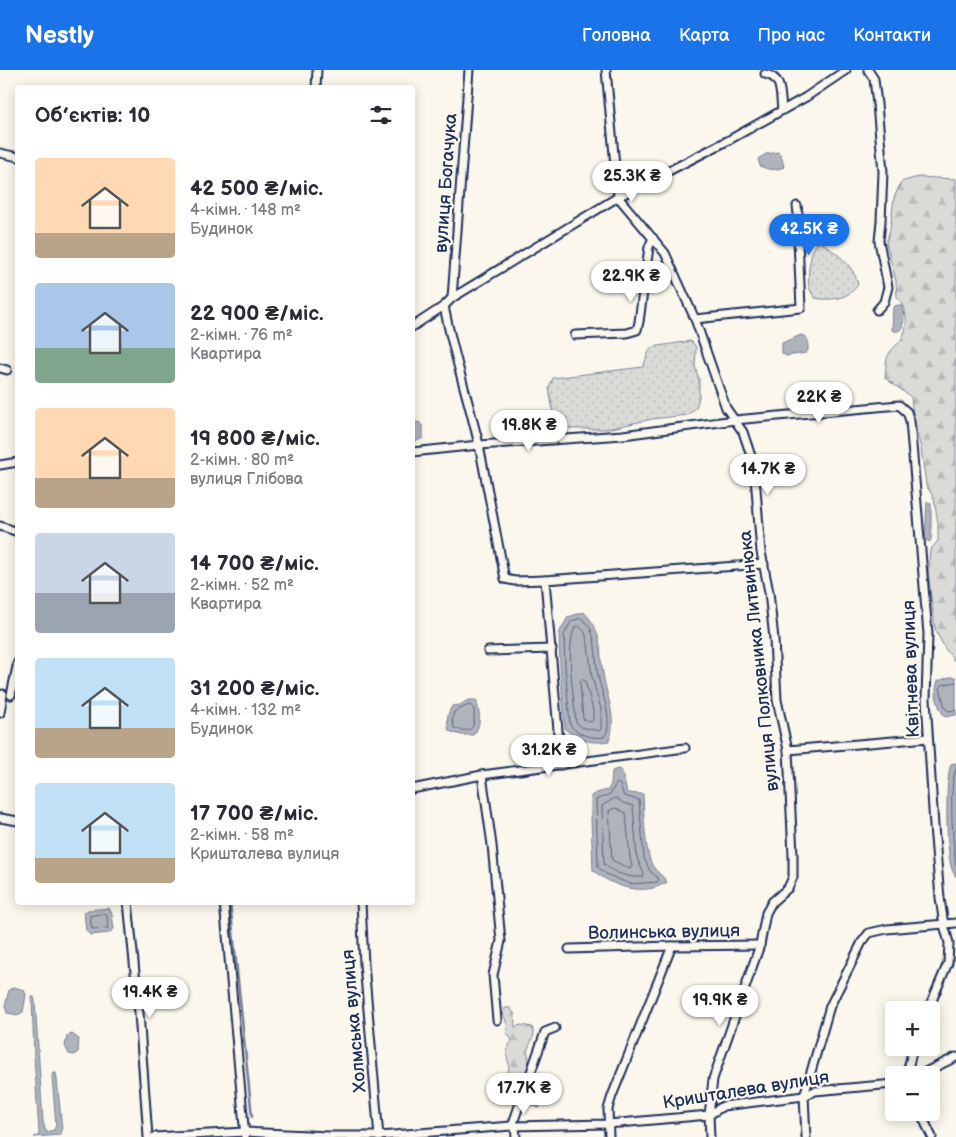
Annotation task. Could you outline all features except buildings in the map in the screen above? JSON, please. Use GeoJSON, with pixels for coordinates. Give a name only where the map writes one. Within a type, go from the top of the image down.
{"type":"FeatureCollection","features":[{"type":"Feature","properties":{"kind":"street"},"geometry":{"type":"LineString","coordinates":[[316,85],[317,70]]}},
{"type":"Feature","properties":{"kind":"street","name":"вулиця Богачука"},"geometry":{"type":"LineString","coordinates":[[452,298],[469,70]]}},
{"type":"Feature","properties":{"kind":"street"},"geometry":{"type":"LineString","coordinates":[[606,70],[618,197]]}},
{"type":"Feature","properties":{"kind":"street"},"geometry":{"type":"LineString","coordinates":[[415,325],[444,306],[452,298],[618,197],[782,110],[846,70]]}},
{"type":"Feature","properties":{"kind":"street"},"geometry":{"type":"LineString","coordinates":[[868,70],[874,79],[877,104],[883,172],[882,221],[878,241],[888,287],[884,302],[877,310]]}},
{"type":"Feature","properties":{"kind":"street"},"geometry":{"type":"LineString","coordinates":[[765,74],[773,75],[778,80],[782,110]]}},
{"type":"Feature","properties":{"kind":"street"},"geometry":{"type":"LineString","coordinates":[[0,153],[15,156]]}},
{"type":"Feature","properties":{"kind":"street","name":"вулиця Полковника Литвинюка"},"geometry":{"type":"LineString","coordinates":[[618,197],[665,253],[695,319],[726,408],[743,432],[752,459],[769,592],[778,700],[788,750],[793,877],[788,888],[772,902],[766,913],[760,945],[713,1079],[709,1115],[710,1137]]}},
{"type":"Feature","properties":{"kind":"street"},"geometry":{"type":"LineString","coordinates":[[695,319],[801,308],[798,240],[800,230],[797,206]]}},
{"type":"Feature","properties":{"kind":"street"},"geometry":{"type":"LineString","coordinates":[[575,335],[627,333],[637,330],[649,247],[653,238]]}},
{"type":"Feature","properties":{"kind":"street"},"geometry":{"type":"LineString","coordinates":[[444,306],[450,336],[466,390],[479,445],[505,579],[515,581],[545,580],[764,564]]}},
{"type":"Feature","properties":{"kind":"street","name":"Квітнева вулиця"},"geometry":{"type":"LineString","coordinates":[[735,420],[899,406],[908,412],[928,634],[926,699],[928,738],[944,925],[949,943],[948,963],[932,1001]]}},
{"type":"Feature","properties":{"kind":"street"},"geometry":{"type":"LineString","coordinates":[[415,452],[623,434],[735,420]]}},
{"type":"Feature","properties":{"kind":"street"},"geometry":{"type":"LineString","coordinates":[[0,465],[15,462]]}},
{"type":"Feature","properties":{"kind":"street"},"geometry":{"type":"LineString","coordinates":[[0,526],[15,531]]}},
{"type":"Feature","properties":{"kind":"street"},"geometry":{"type":"LineString","coordinates":[[545,580],[560,765]]}},
{"type":"Feature","properties":{"kind":"street"},"geometry":{"type":"LineString","coordinates":[[488,651],[552,649]]}},
{"type":"Feature","properties":{"kind":"street"},"geometry":{"type":"LineString","coordinates":[[0,713],[15,672]]}},
{"type":"Feature","properties":{"kind":"street"},"geometry":{"type":"LineString","coordinates":[[788,750],[928,738]]}},
{"type":"Feature","properties":{"kind":"street"},"geometry":{"type":"LineString","coordinates":[[415,788],[482,775],[684,748]]}},
{"type":"Feature","properties":{"kind":"street"},"geometry":{"type":"LineString","coordinates":[[482,775],[492,845],[501,940],[493,976],[497,1020]]}},
{"type":"Feature","properties":{"kind":"street"},"geometry":{"type":"LineString","coordinates":[[0,818],[15,820]]}},
{"type":"Feature","properties":{"kind":"street"},"geometry":{"type":"LineString","coordinates":[[128,905],[139,1013],[148,1137]]}},
{"type":"Feature","properties":{"kind":"street"},"geometry":{"type":"LineString","coordinates":[[224,905],[245,1134]]}},
{"type":"Feature","properties":{"kind":"street","name":"Холмська вулиця"},"geometry":{"type":"LineString","coordinates":[[361,905],[364,964],[379,1136]]}},
{"type":"Feature","properties":{"kind":"street"},"geometry":{"type":"LineString","coordinates":[[806,1137],[804,1096],[830,1006],[856,952],[869,933],[887,929],[956,923]]}},
{"type":"Feature","properties":{"kind":"street","name":"Волинська вулиця"},"geometry":{"type":"LineString","coordinates":[[570,949],[760,945]]}},
{"type":"Feature","properties":{"kind":"street"},"geometry":{"type":"LineString","coordinates":[[609,1137],[608,1109],[612,1096],[672,946]]}},
{"type":"Feature","properties":{"kind":"street"},"geometry":{"type":"LineString","coordinates":[[516,1137],[514,1126],[544,1032],[555,1028]]}},
{"type":"Feature","properties":{"kind":"street"},"geometry":{"type":"LineString","coordinates":[[939,1066],[956,1058]]}},
{"type":"Feature","properties":{"kind":"street","name":"Кришталева вулиця"},"geometry":{"type":"LineString","coordinates":[[154,1137],[245,1134],[379,1136],[514,1126],[608,1124],[709,1115],[723,1106],[804,1096],[815,1091],[885,1085]]}},
{"type":"Feature","properties":{"kind":"street"},"geometry":{"type":"LineString","coordinates":[[924,1121],[932,1137]]}},
{"type":"Feature","properties":{"kind":"green space"},"geometry":{"type":"Polygon","coordinates":[[[918,177],[956,179],[956,663],[944,647],[935,629],[928,572],[930,550],[938,541],[938,524],[934,498],[926,485],[911,397],[885,378],[888,356],[902,338],[906,328],[905,311],[897,297],[896,281],[886,243],[894,198],[901,182],[918,177]]]}},
{"type":"Feature","properties":{"kind":"green space"},"geometry":{"type":"Polygon","coordinates":[[[820,241],[844,260],[856,277],[858,284],[845,296],[833,299],[815,298],[810,290],[808,276],[810,262],[814,249],[820,241]]]}},
{"type":"Feature","properties":{"kind":"green space"},"geometry":{"type":"Polygon","coordinates":[[[691,341],[696,347],[695,367],[699,379],[699,397],[696,408],[687,415],[652,419],[607,429],[575,429],[564,427],[558,422],[553,412],[549,388],[553,378],[643,367],[652,347],[691,341]]]}},
{"type":"Feature","properties":{"kind":"green space"},"geometry":{"type":"Polygon","coordinates":[[[505,1008],[510,1008],[514,1013],[515,1027],[521,1025],[532,1027],[534,1035],[527,1051],[529,1060],[526,1073],[521,1086],[515,1088],[511,1086],[507,1078],[509,1064],[507,1054],[511,1039],[506,1032],[508,1027],[503,1013],[505,1008]]]}},
{"type":"Feature","properties":{"kind":"water"},"geometry":{"type":"Polygon","coordinates":[[[778,152],[781,155],[784,167],[772,170],[760,166],[758,159],[766,154],[778,152]]]}},
{"type":"Feature","properties":{"kind":"water"},"geometry":{"type":"Polygon","coordinates":[[[901,305],[903,309],[904,318],[902,327],[896,331],[892,330],[893,307],[901,305]]]}},
{"type":"Feature","properties":{"kind":"water"},"geometry":{"type":"Polygon","coordinates":[[[801,335],[806,337],[808,341],[806,353],[786,356],[782,353],[782,343],[801,335]]]}},
{"type":"Feature","properties":{"kind":"water"},"geometry":{"type":"Polygon","coordinates":[[[419,422],[423,427],[423,438],[416,441],[415,441],[415,423],[419,422]]]}},
{"type":"Feature","properties":{"kind":"water"},"geometry":{"type":"Polygon","coordinates":[[[927,502],[931,503],[931,540],[929,542],[925,539],[927,502]]]}},
{"type":"Feature","properties":{"kind":"water"},"geometry":{"type":"Polygon","coordinates":[[[584,612],[593,624],[599,638],[604,682],[612,715],[609,741],[586,741],[565,729],[559,633],[568,617],[584,612]]]}},
{"type":"Feature","properties":{"kind":"water"},"geometry":{"type":"Polygon","coordinates":[[[956,677],[956,715],[945,717],[937,700],[936,690],[938,681],[956,677]]]}},
{"type":"Feature","properties":{"kind":"water"},"geometry":{"type":"Polygon","coordinates":[[[468,700],[476,700],[479,719],[476,731],[473,735],[461,735],[449,731],[448,718],[452,706],[460,705],[468,700]]]}},
{"type":"Feature","properties":{"kind":"water"},"geometry":{"type":"Polygon","coordinates":[[[956,763],[956,877],[949,857],[947,814],[949,772],[951,764],[956,763]]]}},
{"type":"Feature","properties":{"kind":"water"},"geometry":{"type":"Polygon","coordinates":[[[618,769],[622,771],[627,793],[643,794],[648,853],[654,868],[667,882],[648,889],[629,888],[619,885],[609,881],[593,870],[591,796],[608,790],[611,784],[612,771],[618,769]]]}},
{"type":"Feature","properties":{"kind":"water"},"geometry":{"type":"Polygon","coordinates":[[[109,908],[112,914],[114,929],[109,933],[90,935],[86,930],[84,913],[88,910],[109,908]]]}},
{"type":"Feature","properties":{"kind":"water"},"geometry":{"type":"Polygon","coordinates":[[[14,987],[24,990],[26,995],[23,1012],[18,1015],[7,1013],[5,1006],[9,990],[14,987]]]}},
{"type":"Feature","properties":{"kind":"water"},"geometry":{"type":"Polygon","coordinates":[[[32,997],[34,997],[35,1001],[43,1122],[46,1132],[54,1130],[56,1125],[52,1076],[53,1073],[56,1073],[62,1130],[60,1135],[34,1137],[38,1136],[39,1133],[32,997]]]}},
{"type":"Feature","properties":{"kind":"water"},"geometry":{"type":"Polygon","coordinates":[[[72,1034],[79,1039],[78,1052],[74,1055],[69,1054],[65,1046],[67,1036],[72,1034]]]}},
{"type":"Feature","properties":{"kind":"water"},"geometry":{"type":"Polygon","coordinates":[[[537,1079],[549,1083],[539,1108],[528,1103],[537,1079]]]}},
{"type":"Feature","properties":{"kind":"waterway"},"geometry":{"type":"LineString","coordinates":[[230,905],[252,1117]]}}]}
